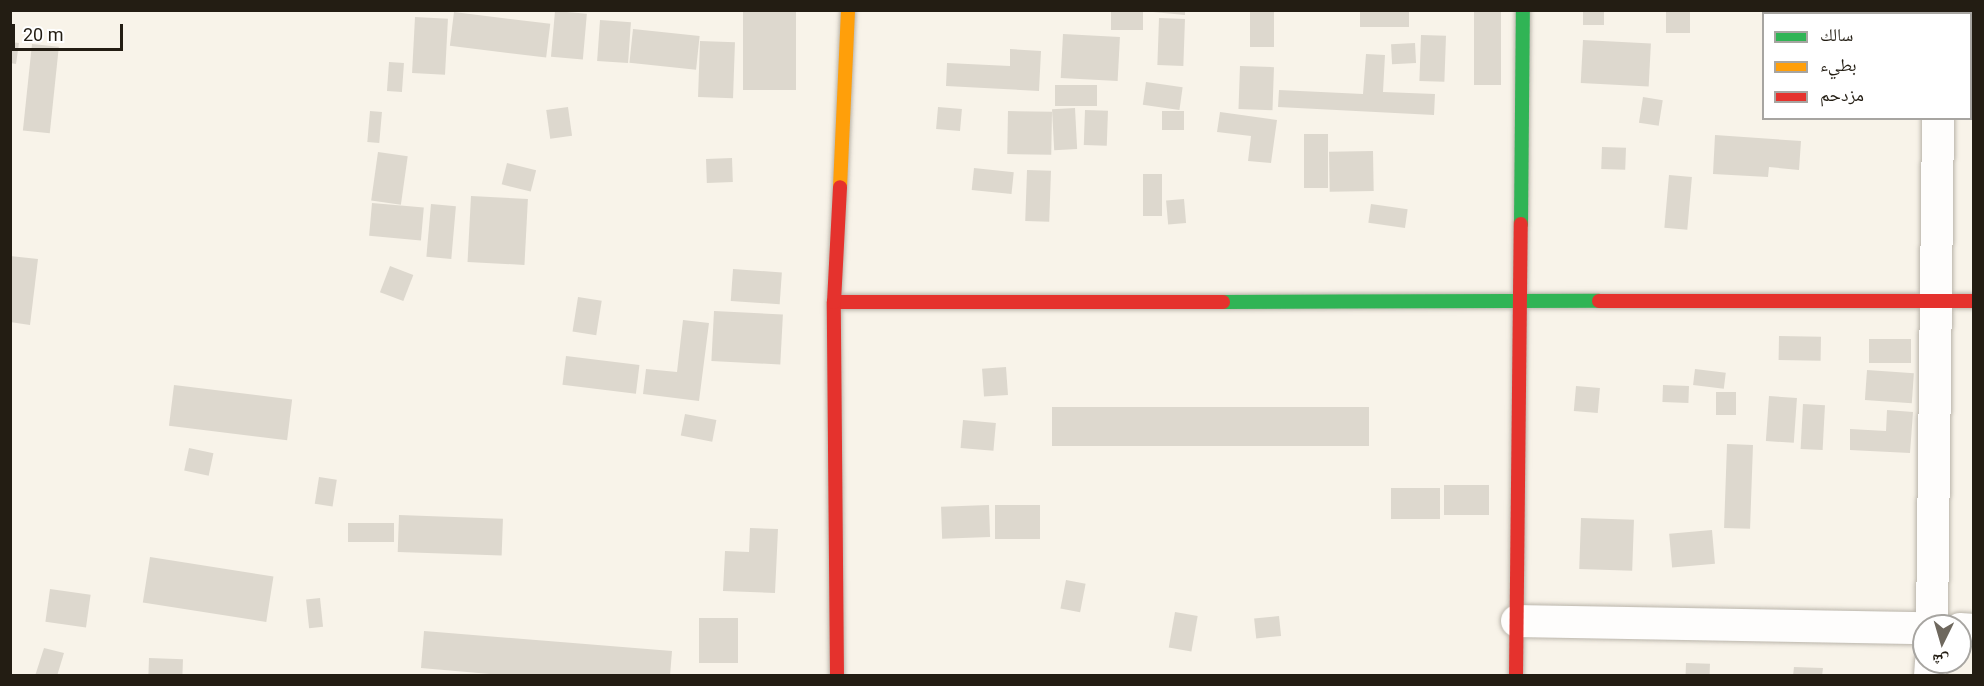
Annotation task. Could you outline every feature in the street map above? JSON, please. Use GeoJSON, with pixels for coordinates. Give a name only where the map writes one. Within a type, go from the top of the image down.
{"type":"FeatureCollection","features":[{"type":"Feature","properties":{"kind":"street"},"geometry":{"type":"LineString","coordinates":[[837,675],[834,302],[848,10]]}},
{"type":"Feature","properties":{"kind":"street"},"geometry":{"type":"LineString","coordinates":[[1516,675],[1523,10]]}},
{"type":"Feature","properties":{"kind":"street"},"geometry":{"type":"LineString","coordinates":[[1932,614],[1933,300],[1938,120]]}},
{"type":"Feature","properties":{"kind":"street"},"geometry":{"type":"LineString","coordinates":[[834,302],[1521,299],[1974,301]]}},
{"type":"Feature","properties":{"kind":"street"},"geometry":{"type":"LineString","coordinates":[[1517,621],[1912,628]]}},
{"type":"Feature","properties":{"kind":"building"},"geometry":{"type":"Polygon","coordinates":[[[743,10],[796,10],[796,90],[743,90],[743,10]]]}},
{"type":"Feature","properties":{"kind":"building"},"geometry":{"type":"Polygon","coordinates":[[[1111,10],[1143,10],[1143,30],[1111,30],[1111,10]]]}},
{"type":"Feature","properties":{"kind":"building"},"geometry":{"type":"Polygon","coordinates":[[[1153,10],[1185,10],[1185,15],[1153,12],[1153,10]]]}},
{"type":"Feature","properties":{"kind":"building"},"geometry":{"type":"Polygon","coordinates":[[[1250,10],[1274,10],[1274,47],[1250,47],[1250,10]]]}},
{"type":"Feature","properties":{"kind":"building"},"geometry":{"type":"Polygon","coordinates":[[[1360,10],[1409,10],[1409,27],[1360,27],[1360,10]]]}},
{"type":"Feature","properties":{"kind":"building"},"geometry":{"type":"Polygon","coordinates":[[[1474,10],[1501,10],[1501,85],[1474,85],[1474,10]]]}},
{"type":"Feature","properties":{"kind":"building"},"geometry":{"type":"Polygon","coordinates":[[[1583,10],[1604,10],[1604,25],[1583,25],[1583,10]]]}},
{"type":"Feature","properties":{"kind":"building"},"geometry":{"type":"Polygon","coordinates":[[[1666,10],[1690,10],[1690,33],[1666,33],[1666,10]]]}},
{"type":"Feature","properties":{"kind":"building"},"geometry":{"type":"Polygon","coordinates":[[[1809,10],[1830,10],[1820,12],[1809,12],[1809,10]]]}},
{"type":"Feature","properties":{"kind":"building"},"geometry":{"type":"Polygon","coordinates":[[[1841,10],[1858,10],[1864,12],[1840,12],[1841,10]]]}},
{"type":"Feature","properties":{"kind":"building"},"geometry":{"type":"Polygon","coordinates":[[[1892,10],[1915,10],[1915,12],[1892,12],[1892,10]]]}},
{"type":"Feature","properties":{"kind":"building"},"geometry":{"type":"Polygon","coordinates":[[[555,11],[587,14],[583,60],[551,57],[555,11]]]}},
{"type":"Feature","properties":{"kind":"building"},"geometry":{"type":"Polygon","coordinates":[[[454,12],[550,24],[546,58],[450,46],[454,12]]]}},
{"type":"Feature","properties":{"kind":"building"},"geometry":{"type":"Polygon","coordinates":[[[415,17],[448,19],[445,75],[412,73],[415,17]]]}},
{"type":"Feature","properties":{"kind":"building"},"geometry":{"type":"Polygon","coordinates":[[[1159,18],[1185,19],[1183,66],[1157,65],[1159,18]]]}},
{"type":"Feature","properties":{"kind":"building"},"geometry":{"type":"Polygon","coordinates":[[[600,20],[631,22],[628,63],[597,61],[600,20]]]}},
{"type":"Feature","properties":{"kind":"building"},"geometry":{"type":"Polygon","coordinates":[[[633,29],[700,36],[696,70],[629,63],[633,29]]]}},
{"type":"Feature","properties":{"kind":"building"},"geometry":{"type":"Polygon","coordinates":[[[1063,34],[1120,37],[1118,81],[1061,78],[1063,34]]]}},
{"type":"Feature","properties":{"kind":"building"},"geometry":{"type":"Polygon","coordinates":[[[1421,35],[1446,36],[1444,82],[1419,81],[1421,35]]]}},
{"type":"Feature","properties":{"kind":"building"},"geometry":{"type":"Polygon","coordinates":[[[1583,40],[1651,44],[1649,86],[1581,83],[1583,40]]]}},
{"type":"Feature","properties":{"kind":"building"},"geometry":{"type":"Polygon","coordinates":[[[700,41],[735,42],[733,98],[698,97],[700,41]]]}},
{"type":"Feature","properties":{"kind":"building"},"geometry":{"type":"Polygon","coordinates":[[[10,42],[19,43],[16,64],[10,63],[10,42]]]}},
{"type":"Feature","properties":{"kind":"building"},"geometry":{"type":"Polygon","coordinates":[[[1415,43],[1416,63],[1392,64],[1391,44],[1415,43]]]}},
{"type":"Feature","properties":{"kind":"building"},"geometry":{"type":"Polygon","coordinates":[[[32,44],[59,47],[50,133],[23,131],[32,44]]]}},
{"type":"Feature","properties":{"kind":"building"},"geometry":{"type":"Polygon","coordinates":[[[1010,49],[1041,51],[1039,91],[946,86],[947,63],[1010,66],[1010,49]]]}},
{"type":"Feature","properties":{"kind":"building"},"geometry":{"type":"Polygon","coordinates":[[[1366,54],[1385,55],[1383,92],[1435,94],[1434,115],[1278,107],[1279,90],[1363,94],[1366,54]]]}},
{"type":"Feature","properties":{"kind":"building"},"geometry":{"type":"Polygon","coordinates":[[[389,62],[404,63],[402,92],[387,91],[389,62]]]}},
{"type":"Feature","properties":{"kind":"building"},"geometry":{"type":"Polygon","coordinates":[[[1240,66],[1274,67],[1272,110],[1238,109],[1240,66]]]}},
{"type":"Feature","properties":{"kind":"building"},"geometry":{"type":"Polygon","coordinates":[[[1146,82],[1183,87],[1179,110],[1143,105],[1146,82]]]}},
{"type":"Feature","properties":{"kind":"building"},"geometry":{"type":"Polygon","coordinates":[[[1055,85],[1097,85],[1097,106],[1055,106],[1055,85]]]}},
{"type":"Feature","properties":{"kind":"building"},"geometry":{"type":"Polygon","coordinates":[[[1643,97],[1663,100],[1659,126],[1639,123],[1643,97]]]}},
{"type":"Feature","properties":{"kind":"building"},"geometry":{"type":"Polygon","coordinates":[[[568,107],[572,136],[550,139],[546,110],[568,107]]]}},
{"type":"Feature","properties":{"kind":"building"},"geometry":{"type":"Polygon","coordinates":[[[938,107],[962,109],[960,131],[936,129],[938,107]]]}},
{"type":"Feature","properties":{"kind":"building"},"geometry":{"type":"Polygon","coordinates":[[[1075,108],[1077,149],[1054,150],[1052,109],[1075,108]]]}},
{"type":"Feature","properties":{"kind":"building"},"geometry":{"type":"Polygon","coordinates":[[[1085,110],[1108,111],[1107,146],[1084,145],[1085,110]]]}},
{"type":"Feature","properties":{"kind":"building"},"geometry":{"type":"Polygon","coordinates":[[[370,111],[382,112],[379,143],[367,142],[370,111]]]}},
{"type":"Feature","properties":{"kind":"building"},"geometry":{"type":"Polygon","coordinates":[[[1008,111],[1052,112],[1051,155],[1007,154],[1008,111]]]}},
{"type":"Feature","properties":{"kind":"building"},"geometry":{"type":"Polygon","coordinates":[[[1162,111],[1184,111],[1184,130],[1162,130],[1162,111]]]}},
{"type":"Feature","properties":{"kind":"building"},"geometry":{"type":"Polygon","coordinates":[[[1220,112],[1277,120],[1271,163],[1248,161],[1251,136],[1217,132],[1220,112]]]}},
{"type":"Feature","properties":{"kind":"building"},"geometry":{"type":"Polygon","coordinates":[[[1304,134],[1328,134],[1328,188],[1304,188],[1304,134]]]}},
{"type":"Feature","properties":{"kind":"building"},"geometry":{"type":"Polygon","coordinates":[[[1715,135],[1801,141],[1799,170],[1769,167],[1768,177],[1713,174],[1715,135]]]}},
{"type":"Feature","properties":{"kind":"building"},"geometry":{"type":"Polygon","coordinates":[[[1602,147],[1626,148],[1625,170],[1601,169],[1602,147]]]}},
{"type":"Feature","properties":{"kind":"building"},"geometry":{"type":"Polygon","coordinates":[[[1373,151],[1374,191],[1330,192],[1329,152],[1373,151]]]}},
{"type":"Feature","properties":{"kind":"building"},"geometry":{"type":"Polygon","coordinates":[[[378,152],[408,156],[401,205],[371,201],[378,152]]]}},
{"type":"Feature","properties":{"kind":"building"},"geometry":{"type":"Polygon","coordinates":[[[732,158],[733,182],[707,183],[706,159],[732,158]]]}},
{"type":"Feature","properties":{"kind":"building"},"geometry":{"type":"Polygon","coordinates":[[[507,163],[536,170],[531,192],[502,184],[507,163]]]}},
{"type":"Feature","properties":{"kind":"building"},"geometry":{"type":"Polygon","coordinates":[[[974,168],[1014,172],[1011,194],[972,190],[974,168]]]}},
{"type":"Feature","properties":{"kind":"building"},"geometry":{"type":"Polygon","coordinates":[[[1027,170],[1051,171],[1049,222],[1025,221],[1027,170]]]}},
{"type":"Feature","properties":{"kind":"building"},"geometry":{"type":"Polygon","coordinates":[[[1143,174],[1162,174],[1162,216],[1143,216],[1143,174]]]}},
{"type":"Feature","properties":{"kind":"building"},"geometry":{"type":"Polygon","coordinates":[[[1669,175],[1692,177],[1687,230],[1664,228],[1669,175]]]}},
{"type":"Feature","properties":{"kind":"building"},"geometry":{"type":"Polygon","coordinates":[[[471,196],[528,199],[524,265],[468,262],[471,196]]]}},
{"type":"Feature","properties":{"kind":"building"},"geometry":{"type":"Polygon","coordinates":[[[1184,199],[1186,223],[1168,224],[1166,201],[1184,199]]]}},
{"type":"Feature","properties":{"kind":"building"},"geometry":{"type":"Polygon","coordinates":[[[372,203],[424,208],[421,240],[369,236],[372,203]]]}},
{"type":"Feature","properties":{"kind":"building"},"geometry":{"type":"Polygon","coordinates":[[[431,204],[456,206],[451,259],[426,257],[431,204]]]}},
{"type":"Feature","properties":{"kind":"building"},"geometry":{"type":"Polygon","coordinates":[[[1371,204],[1408,209],[1405,228],[1368,223],[1371,204]]]}},
{"type":"Feature","properties":{"kind":"building"},"geometry":{"type":"Polygon","coordinates":[[[10,256],[38,259],[30,325],[10,322],[10,256]]]}},
{"type":"Feature","properties":{"kind":"building"},"geometry":{"type":"Polygon","coordinates":[[[390,266],[413,275],[403,301],[380,292],[390,266]]]}},
{"type":"Feature","properties":{"kind":"building"},"geometry":{"type":"Polygon","coordinates":[[[733,269],[782,272],[780,304],[731,301],[733,269]]]}},
{"type":"Feature","properties":{"kind":"building"},"geometry":{"type":"Polygon","coordinates":[[[578,297],[602,301],[596,335],[573,332],[578,297]]]}},
{"type":"Feature","properties":{"kind":"building"},"geometry":{"type":"Polygon","coordinates":[[[714,311],[783,315],[780,365],[711,361],[714,311]]]}},
{"type":"Feature","properties":{"kind":"building"},"geometry":{"type":"Polygon","coordinates":[[[683,320],[709,323],[699,401],[643,394],[646,369],[677,372],[683,320]]]}},
{"type":"Feature","properties":{"kind":"building"},"geometry":{"type":"Polygon","coordinates":[[[1779,336],[1821,337],[1821,361],[1779,360],[1779,336]]]}},
{"type":"Feature","properties":{"kind":"building"},"geometry":{"type":"Polygon","coordinates":[[[1869,339],[1911,339],[1911,363],[1869,363],[1869,339]]]}},
{"type":"Feature","properties":{"kind":"building"},"geometry":{"type":"Polygon","coordinates":[[[566,356],[639,365],[636,394],[562,385],[566,356]]]}},
{"type":"Feature","properties":{"kind":"building"},"geometry":{"type":"Polygon","coordinates":[[[1006,367],[1008,395],[984,397],[982,369],[1006,367]]]}},
{"type":"Feature","properties":{"kind":"building"},"geometry":{"type":"Polygon","coordinates":[[[1695,369],[1726,373],[1724,389],[1693,385],[1695,369]]]}},
{"type":"Feature","properties":{"kind":"building"},"geometry":{"type":"Polygon","coordinates":[[[1867,370],[1914,373],[1912,403],[1865,400],[1867,370]]]}},
{"type":"Feature","properties":{"kind":"building"},"geometry":{"type":"Polygon","coordinates":[[[174,385],[292,400],[287,440],[169,426],[174,385]]]}},
{"type":"Feature","properties":{"kind":"building"},"geometry":{"type":"Polygon","coordinates":[[[1663,385],[1689,386],[1688,403],[1662,402],[1663,385]]]}},
{"type":"Feature","properties":{"kind":"building"},"geometry":{"type":"Polygon","coordinates":[[[1576,386],[1600,388],[1598,413],[1574,411],[1576,386]]]}},
{"type":"Feature","properties":{"kind":"building"},"geometry":{"type":"Polygon","coordinates":[[[1716,392],[1736,392],[1736,415],[1716,415],[1716,392]]]}},
{"type":"Feature","properties":{"kind":"building"},"geometry":{"type":"Polygon","coordinates":[[[1769,396],[1797,398],[1794,443],[1766,441],[1769,396]]]}},
{"type":"Feature","properties":{"kind":"building"},"geometry":{"type":"Polygon","coordinates":[[[1803,404],[1825,405],[1823,450],[1801,449],[1803,404]]]}},
{"type":"Feature","properties":{"kind":"building"},"geometry":{"type":"Polygon","coordinates":[[[1052,407],[1369,407],[1369,446],[1052,446],[1052,407]]]}},
{"type":"Feature","properties":{"kind":"building"},"geometry":{"type":"Polygon","coordinates":[[[1887,410],[1913,412],[1910,453],[1850,450],[1850,429],[1886,431],[1887,410]]]}},
{"type":"Feature","properties":{"kind":"building"},"geometry":{"type":"Polygon","coordinates":[[[685,414],[716,420],[712,442],[681,436],[685,414]]]}},
{"type":"Feature","properties":{"kind":"building"},"geometry":{"type":"Polygon","coordinates":[[[963,420],[996,423],[993,451],[961,448],[963,420]]]}},
{"type":"Feature","properties":{"kind":"building"},"geometry":{"type":"Polygon","coordinates":[[[1727,444],[1753,445],[1750,529],[1724,528],[1727,444]]]}},
{"type":"Feature","properties":{"kind":"building"},"geometry":{"type":"Polygon","coordinates":[[[189,448],[213,453],[209,476],[184,470],[189,448]]]}},
{"type":"Feature","properties":{"kind":"building"},"geometry":{"type":"Polygon","coordinates":[[[319,477],[337,480],[333,506],[315,504],[319,477]]]}},
{"type":"Feature","properties":{"kind":"building"},"geometry":{"type":"Polygon","coordinates":[[[1444,485],[1489,485],[1489,515],[1444,515],[1444,485]]]}},
{"type":"Feature","properties":{"kind":"building"},"geometry":{"type":"Polygon","coordinates":[[[1391,488],[1440,488],[1440,519],[1391,519],[1391,488]]]}},
{"type":"Feature","properties":{"kind":"building"},"geometry":{"type":"Polygon","coordinates":[[[989,505],[990,537],[942,539],[941,507],[989,505]]]}},
{"type":"Feature","properties":{"kind":"building"},"geometry":{"type":"Polygon","coordinates":[[[995,505],[1040,505],[1040,539],[995,539],[995,505]]]}},
{"type":"Feature","properties":{"kind":"building"},"geometry":{"type":"Polygon","coordinates":[[[399,515],[503,519],[502,556],[398,552],[399,515]]]}},
{"type":"Feature","properties":{"kind":"building"},"geometry":{"type":"Polygon","coordinates":[[[1581,518],[1634,520],[1632,571],[1579,569],[1581,518]]]}},
{"type":"Feature","properties":{"kind":"building"},"geometry":{"type":"Polygon","coordinates":[[[348,523],[394,523],[394,542],[348,542],[348,523]]]}},
{"type":"Feature","properties":{"kind":"building"},"geometry":{"type":"Polygon","coordinates":[[[750,528],[778,529],[775,593],[723,591],[725,551],[749,552],[750,528]]]}},
{"type":"Feature","properties":{"kind":"building"},"geometry":{"type":"Polygon","coordinates":[[[1712,530],[1715,564],[1672,568],[1669,534],[1712,530]]]}},
{"type":"Feature","properties":{"kind":"building"},"geometry":{"type":"Polygon","coordinates":[[[150,557],[273,577],[266,622],[143,602],[150,557]]]}},
{"type":"Feature","properties":{"kind":"building"},"geometry":{"type":"Polygon","coordinates":[[[1066,580],[1086,584],[1080,612],[1060,608],[1066,580]]]}},
{"type":"Feature","properties":{"kind":"building"},"geometry":{"type":"Polygon","coordinates":[[[50,589],[91,595],[86,627],[45,622],[50,589]]]}},
{"type":"Feature","properties":{"kind":"building"},"geometry":{"type":"Polygon","coordinates":[[[320,598],[323,627],[309,628],[306,599],[320,598]]]}},
{"type":"Feature","properties":{"kind":"building"},"geometry":{"type":"Polygon","coordinates":[[[1175,612],[1198,616],[1191,651],[1169,647],[1175,612]]]}},
{"type":"Feature","properties":{"kind":"building"},"geometry":{"type":"Polygon","coordinates":[[[1279,616],[1281,636],[1256,639],[1254,619],[1279,616]]]}},
{"type":"Feature","properties":{"kind":"building"},"geometry":{"type":"Polygon","coordinates":[[[699,618],[738,618],[738,663],[699,663],[699,618]]]}},
{"type":"Feature","properties":{"kind":"building"},"geometry":{"type":"Polygon","coordinates":[[[424,631],[672,651],[670,676],[513,676],[421,668],[424,631]]]}},
{"type":"Feature","properties":{"kind":"building"},"geometry":{"type":"Polygon","coordinates":[[[44,648],[64,653],[57,676],[35,676],[44,648]]]}},
{"type":"Feature","properties":{"kind":"building"},"geometry":{"type":"Polygon","coordinates":[[[149,658],[183,659],[182,676],[148,676],[149,658]]]}},
{"type":"Feature","properties":{"kind":"building"},"geometry":{"type":"Polygon","coordinates":[[[1686,663],[1710,664],[1710,676],[1686,676],[1686,663]]]}},
{"type":"Feature","properties":{"kind":"building"},"geometry":{"type":"Polygon","coordinates":[[[1794,667],[1823,668],[1822,676],[1793,676],[1794,667]]]}},
{"type":"Feature","properties":{"kind":"traffic: fast"},"geometry":{"type":"LineString","coordinates":[[1521,224],[1523,10]]}},
{"type":"Feature","properties":{"kind":"traffic: fast"},"geometry":{"type":"LineString","coordinates":[[1223,302],[1599,301]]}},
{"type":"Feature","properties":{"kind":"traffic: slow"},"geometry":{"type":"LineString","coordinates":[[840,187],[848,10]]}},
{"type":"Feature","properties":{"kind":"traffic: jam"},"geometry":{"type":"LineString","coordinates":[[837,676],[834,302],[840,187]]}},
{"type":"Feature","properties":{"kind":"traffic: jam"},"geometry":{"type":"LineString","coordinates":[[1516,676],[1521,224]]}},
{"type":"Feature","properties":{"kind":"traffic: jam"},"geometry":{"type":"LineString","coordinates":[[1599,301],[1974,301]]}},
{"type":"Feature","properties":{"kind":"traffic: jam"},"geometry":{"type":"LineString","coordinates":[[834,302],[1223,302]]}}]}
